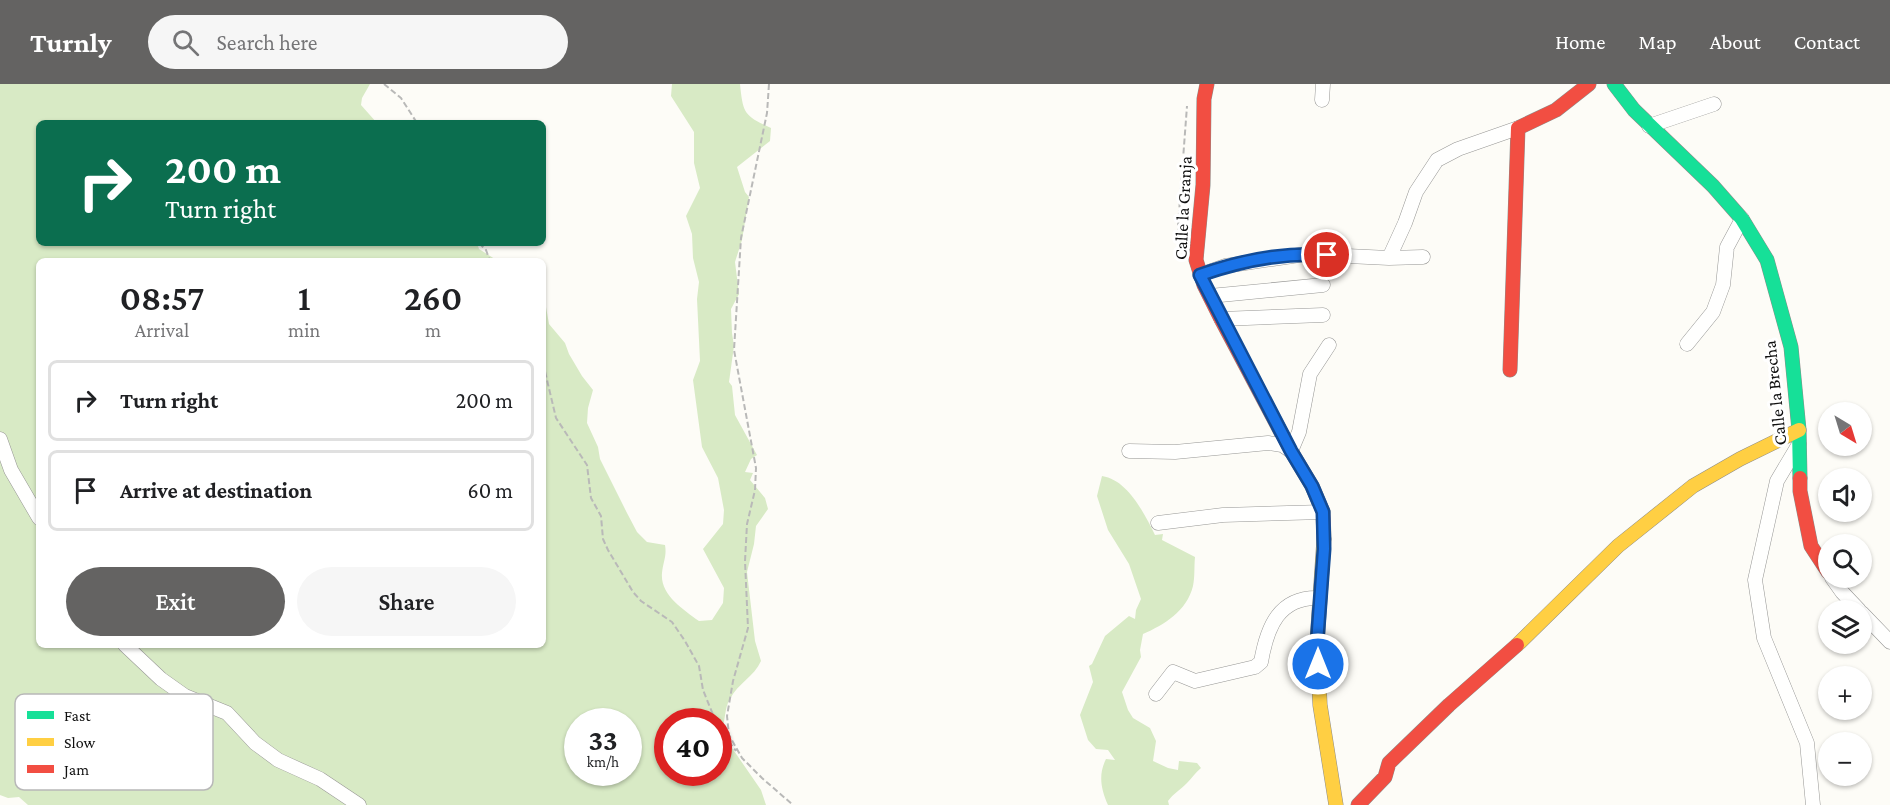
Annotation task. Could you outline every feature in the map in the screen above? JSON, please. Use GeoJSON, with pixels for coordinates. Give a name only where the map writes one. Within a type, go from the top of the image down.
{"type":"FeatureCollection","features":[{"type":"Feature","properties":{"kind":"street","name":"Calle la Granja"},"geometry":{"type":"LineString","coordinates":[[1207,84],[1204,99],[1203,185],[1196,260],[1200,275],[1221,319],[1312,486],[1323,512],[1324,549],[1317,643],[1320,705],[1336,805]]}},
{"type":"Feature","properties":{"kind":"street"},"geometry":{"type":"LineString","coordinates":[[1322,100],[1323,84]]}},
{"type":"Feature","properties":{"kind":"street"},"geometry":{"type":"LineString","coordinates":[[1389,258],[1405,224],[1416,192],[1437,160],[1458,149],[1550,115],[1567,104],[1588,84]]}},
{"type":"Feature","properties":{"kind":"street","name":"Calle la Brecha"},"geometry":{"type":"LineString","coordinates":[[1614,84],[1649,126],[1713,186],[1742,219],[1767,260],[1791,347],[1799,437],[1800,491],[1811,546],[1818,557]]}},
{"type":"Feature","properties":{"kind":"street"},"geometry":{"type":"LineString","coordinates":[[1649,126],[1714,104]]}},
{"type":"Feature","properties":{"kind":"street"},"geometry":{"type":"LineString","coordinates":[[1510,370],[1518,128]]}},
{"type":"Feature","properties":{"kind":"street"},"geometry":{"type":"LineString","coordinates":[[1687,344],[1713,312],[1723,285],[1727,247],[1742,219]]}},
{"type":"Feature","properties":{"kind":"street"},"geometry":{"type":"LineString","coordinates":[[1200,275],[1226,266],[1306,254],[1389,258],[1423,256]]}},
{"type":"Feature","properties":{"kind":"street"},"geometry":{"type":"LineString","coordinates":[[1210,296],[1323,285]]}},
{"type":"Feature","properties":{"kind":"street"},"geometry":{"type":"LineString","coordinates":[[1221,319],[1323,315]]}},
{"type":"Feature","properties":{"kind":"street"},"geometry":{"type":"LineString","coordinates":[[1129,451],[1176,452],[1268,443],[1282,445],[1291,451],[1299,432],[1310,374],[1329,345]]}},
{"type":"Feature","properties":{"kind":"street"},"geometry":{"type":"LineString","coordinates":[[1358,805],[1385,777],[1389,763],[1449,705],[1532,631],[1618,546],[1693,486],[1740,459],[1799,437]]}},
{"type":"Feature","properties":{"kind":"street"},"geometry":{"type":"LineString","coordinates":[[1799,437],[1777,481],[1755,580],[1764,638],[1807,743],[1813,805]]}},
{"type":"Feature","properties":{"kind":"street"},"geometry":{"type":"LineString","coordinates":[[0,439],[11,470],[36,513]]}},
{"type":"Feature","properties":{"kind":"street"},"geometry":{"type":"LineString","coordinates":[[1158,523],[1223,515],[1323,512]]}},
{"type":"Feature","properties":{"kind":"street"},"geometry":{"type":"LineString","coordinates":[[1839,588],[1849,600]]}},
{"type":"Feature","properties":{"kind":"street"},"geometry":{"type":"LineString","coordinates":[[1156,694],[1173,672],[1195,681],[1255,667],[1262,662],[1266,636],[1278,615],[1296,601],[1320,598]]}},
{"type":"Feature","properties":{"kind":"street"},"geometry":{"type":"LineString","coordinates":[[1872,624],[1890,642]]}},
{"type":"Feature","properties":{"kind":"street"},"geometry":{"type":"LineString","coordinates":[[128,648],[160,679],[182,694]]}},
{"type":"Feature","properties":{"kind":"street"},"geometry":{"type":"LineString","coordinates":[[213,707],[227,713],[255,743],[278,760],[320,779],[359,805]]}},
{"type":"Feature","properties":{"kind":"path"},"geometry":{"type":"LineString","coordinates":[[384,84],[401,98],[415,120]]}},
{"type":"Feature","properties":{"kind":"path"},"geometry":{"type":"LineString","coordinates":[[742,758],[729,735],[727,716],[733,681],[748,628],[745,552],[747,524],[755,490],[756,468],[734,350],[741,238],[767,113],[769,84]]}},
{"type":"Feature","properties":{"kind":"path"},"geometry":{"type":"LineString","coordinates":[[546,376],[556,418],[587,465],[591,498],[601,516],[603,539],[608,550],[633,592],[641,601],[672,622],[685,641],[699,666],[703,690],[710,708]]}},
{"type":"Feature","properties":{"kind":"path"},"geometry":{"type":"LineString","coordinates":[[732,745],[762,778],[793,805]]}},
{"type":"Feature","properties":{"kind":"green space"},"geometry":{"type":"Polygon","coordinates":[[[0,84],[370,84],[362,98],[361,105],[374,120],[36,120],[36,246],[478,246],[493,258],[36,258],[36,648],[546,648],[546,307],[549,324],[565,343],[582,376],[593,390],[587,423],[598,447],[600,459],[627,513],[637,532],[647,542],[665,545],[662,581],[669,595],[699,621],[712,620],[723,603],[724,588],[703,549],[723,524],[724,510],[718,478],[702,447],[693,380],[700,361],[697,299],[699,282],[693,258],[692,234],[686,216],[700,188],[694,163],[694,132],[671,96],[672,84],[740,84],[746,112],[755,120],[771,128],[770,141],[737,167],[745,192],[749,197],[742,240],[735,262],[739,294],[731,309],[734,346],[729,382],[732,386],[735,415],[757,455],[751,459],[745,472],[753,473],[750,480],[765,498],[768,509],[756,526],[747,572],[755,641],[761,661],[737,689],[727,708],[654,708],[654,786],[732,786],[732,748],[761,790],[766,805],[28,805],[19,797],[8,798],[0,795],[0,84]]]}},
{"type":"Feature","properties":{"kind":"green space"},"geometry":{"type":"Polygon","coordinates":[[[1102,476],[1120,484],[1127,491],[1140,508],[1155,535],[1163,534],[1162,540],[1195,557],[1194,583],[1186,603],[1174,616],[1143,634],[1141,657],[1122,692],[1133,718],[1150,728],[1156,741],[1153,761],[1178,770],[1179,761],[1197,763],[1201,768],[1170,798],[1169,805],[1108,805],[1102,788],[1101,776],[1106,759],[1115,760],[1108,750],[1096,749],[1088,740],[1080,715],[1093,682],[1089,666],[1105,636],[1129,616],[1135,619],[1141,599],[1129,564],[1108,530],[1097,496],[1102,476]]]}},
{"type":"Feature","properties":{"kind":"traffic: fast"},"geometry":{"type":"LineString","coordinates":[[1614,84],[1634,110],[1713,186],[1742,219],[1767,260],[1791,347],[1799,430],[1800,478]]}},
{"type":"Feature","properties":{"kind":"traffic: slow"},"geometry":{"type":"LineString","coordinates":[[1517,645],[1618,546],[1693,486],[1740,459],[1799,430]]}},
{"type":"Feature","properties":{"kind":"traffic: slow"},"geometry":{"type":"LineString","coordinates":[[1324,539],[1317,643],[1320,705],[1336,805]]}},
{"type":"Feature","properties":{"kind":"traffic: jam"},"geometry":{"type":"LineString","coordinates":[[1207,84],[1204,99],[1203,185],[1196,260],[1204,285],[1221,319],[1312,486],[1323,512],[1324,539]]}},
{"type":"Feature","properties":{"kind":"traffic: jam"},"geometry":{"type":"LineString","coordinates":[[1510,370],[1518,128],[1556,110],[1589,84]]}},
{"type":"Feature","properties":{"kind":"traffic: jam"},"geometry":{"type":"LineString","coordinates":[[1800,478],[1800,491],[1811,546],[1818,557]]}},
{"type":"Feature","properties":{"kind":"traffic: jam"},"geometry":{"type":"LineString","coordinates":[[1358,805],[1385,777],[1389,763],[1449,705],[1517,645]]}},
{"type":"Feature","properties":{"kind":"route"},"geometry":{"type":"LineString","coordinates":[[1318,664],[1317,643],[1324,549],[1323,512],[1312,486],[1291,451],[1200,275],[1240,263],[1306,254],[1327,255]]}}]}
